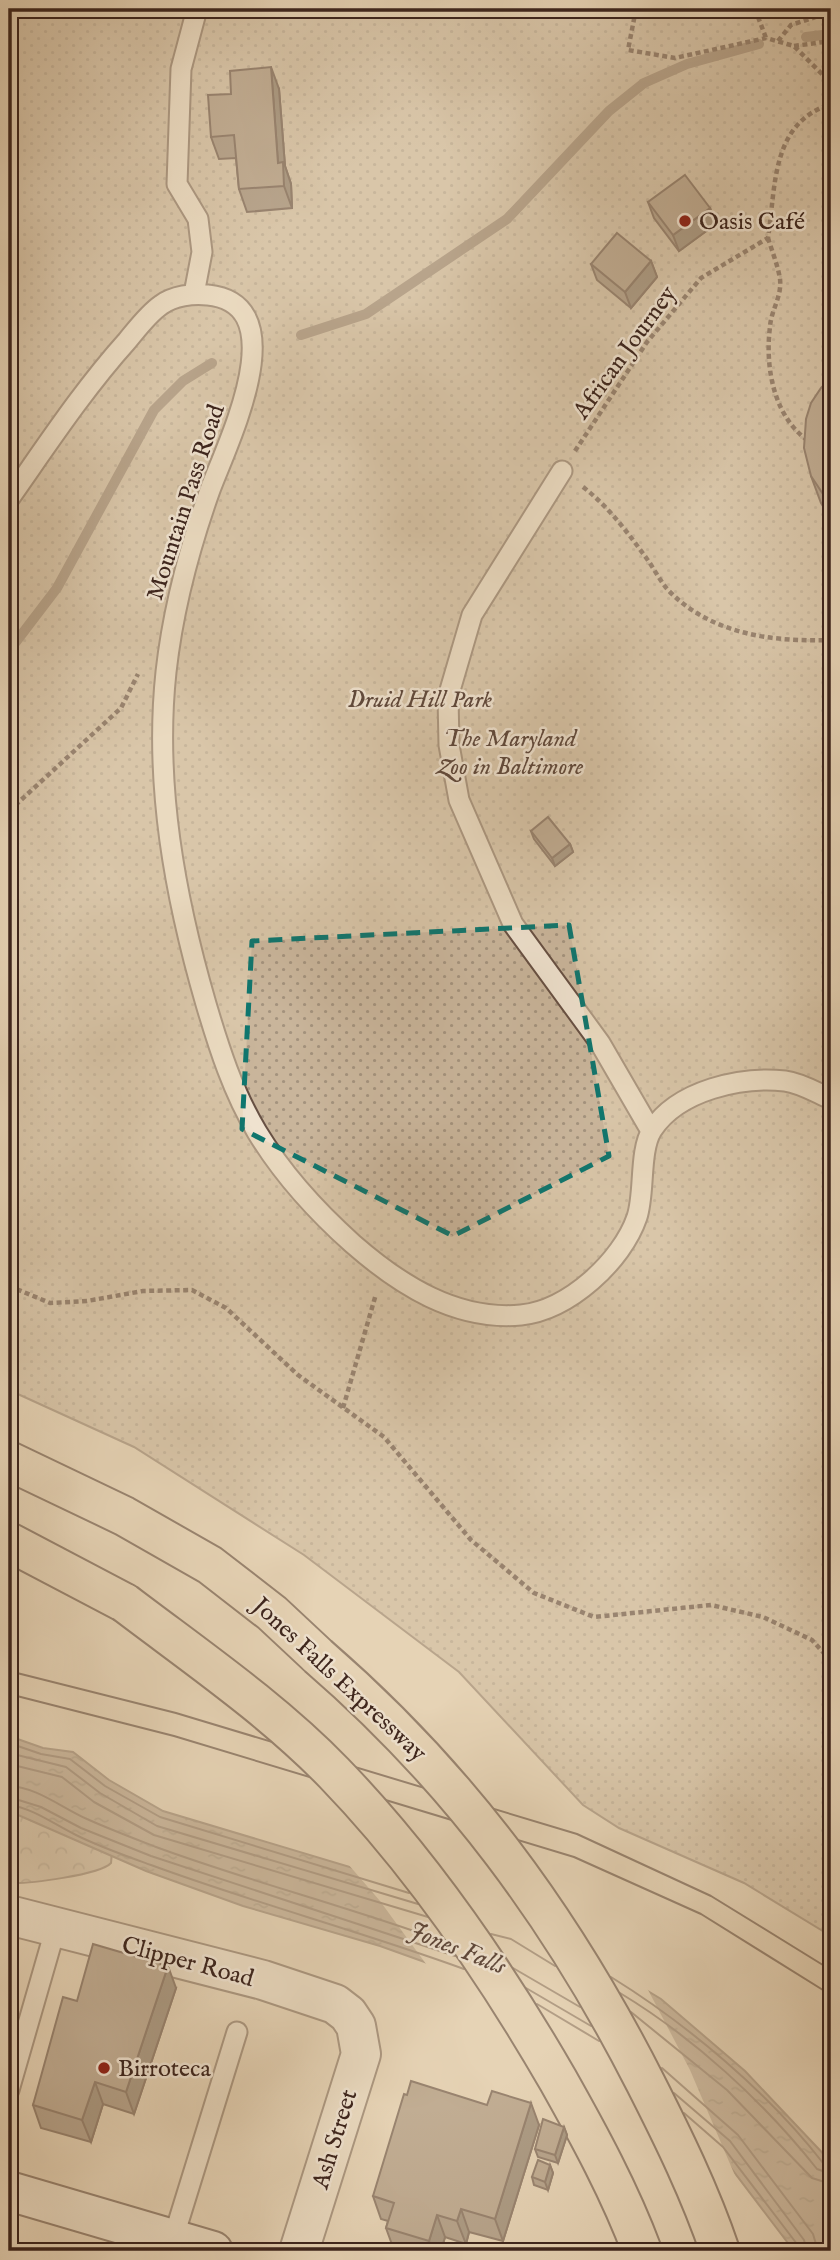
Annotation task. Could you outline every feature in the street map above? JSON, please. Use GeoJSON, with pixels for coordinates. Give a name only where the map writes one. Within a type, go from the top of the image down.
{"type":"FeatureCollection","features":[{"type":"Feature","properties":{"kind":"highway","name":"Jones Falls Expressway"},"geometry":{"type":"LineString","coordinates":[[9,1461],[124,1516],[210,1565],[272,1613],[374,1704],[444,1777],[505,1852],[587,1974],[686,2164],[720,2251]]}},
{"type":"Feature","properties":{"kind":"highway"},"geometry":{"type":"LineString","coordinates":[[9,1542],[125,1603],[243,1692],[303,1745],[360,1801],[416,1868],[490,1969],[532,2035],[583,2123],[642,2251]]}},
{"type":"Feature","properties":{"kind":"street","name":"Clipper Road"},"geometry":{"type":"LineString","coordinates":[[9,1915],[263,1980],[335,2004],[348,2014],[356,2026]]}},
{"type":"Feature","properties":{"kind":"street","name":"Ash Street"},"geometry":{"type":"LineString","coordinates":[[299,2251],[361,2054],[356,2026]]}},
{"type":"Feature","properties":{"kind":"street"},"geometry":{"type":"LineString","coordinates":[[9,2190],[213,2251]]}},
{"type":"Feature","properties":{"kind":"lane"},"geometry":{"type":"LineString","coordinates":[[194,294],[202,253],[198,219],[177,184],[181,69],[197,9]]}},
{"type":"Feature","properties":{"kind":"lane","name":"Mountain Pass Road"},"geometry":{"type":"LineString","coordinates":[[9,499],[99,372],[163,303],[194,294],[221,296],[245,314],[255,337],[249,382],[199,522],[177,599],[166,674],[162,750],[169,835],[181,910],[222,1056],[255,1129],[290,1182],[383,1270],[434,1301],[483,1314],[525,1315],[570,1297],[611,1263],[636,1217],[651,1131]]}},
{"type":"Feature","properties":{"kind":"lane"},"geometry":{"type":"LineString","coordinates":[[562,471],[472,615],[448,697],[449,746],[459,800],[513,924],[600,1043],[651,1131],[685,1099],[733,1081],[790,1082],[831,1099]]}},
{"type":"Feature","properties":{"kind":"lane"},"geometry":{"type":"LineString","coordinates":[[9,2090],[56,1927]]}},
{"type":"Feature","properties":{"kind":"lane"},"geometry":{"type":"LineString","coordinates":[[173,2239],[237,2032]]}},
{"type":"Feature","properties":{"kind":"path"},"geometry":{"type":"LineString","coordinates":[[636,9],[628,50],[675,58],[766,37],[794,46],[831,41]]}},
{"type":"Feature","properties":{"kind":"path"},"geometry":{"type":"LineString","coordinates":[[755,9],[766,37]]}},
{"type":"Feature","properties":{"kind":"path"},"geometry":{"type":"LineString","coordinates":[[778,41],[791,25],[831,12]]}},
{"type":"Feature","properties":{"kind":"path"},"geometry":{"type":"LineString","coordinates":[[794,46],[830,79],[831,96]]}},
{"type":"Feature","properties":{"kind":"path"},"geometry":{"type":"LineString","coordinates":[[816,447],[794,431],[772,385],[770,324],[779,298],[780,280],[768,237],[781,155],[792,128],[818,108],[831,104]]}},
{"type":"Feature","properties":{"kind":"path","name":"African Journey"},"geometry":{"type":"LineString","coordinates":[[562,471],[647,342],[701,278],[768,237]]}},
{"type":"Feature","properties":{"kind":"path"},"geometry":{"type":"LineString","coordinates":[[562,471],[620,522],[671,593],[705,618],[743,634],[787,642],[831,640]]}},
{"type":"Feature","properties":{"kind":"path"},"geometry":{"type":"LineString","coordinates":[[9,811],[121,708],[139,671]]}},
{"type":"Feature","properties":{"kind":"path"},"geometry":{"type":"LineString","coordinates":[[343,1408],[383,1270]]}},
{"type":"Feature","properties":{"kind":"path"},"geometry":{"type":"LineString","coordinates":[[9,1286],[50,1303],[87,1301],[142,1291],[192,1290],[226,1308],[298,1375],[384,1437],[471,1540],[534,1594],[594,1617],[711,1605],[763,1617],[812,1640],[831,1661]]}},
{"type":"Feature","properties":{"kind":"highlighted area"},"geometry":{"type":"Polygon","coordinates":[[[569,925],[609,1156],[453,1236],[242,1129],[252,941],[569,925]]]}},
{"type":"Feature","properties":{"kind":"green space","name":"Druid Hill Park"},"geometry":{"type":"Polygon","coordinates":[[[9,9],[831,9],[831,1936],[744,1883],[619,1828],[583,1805],[459,1672],[304,1555],[134,1447],[9,1390],[9,9]]]}},
{"type":"Feature","properties":{"kind":"green space"},"geometry":{"type":"Polygon","coordinates":[[[9,1806],[112,1852],[111,1863],[79,1875],[9,1883],[9,1806]]]}},
{"type":"Feature","properties":{"kind":"water","name":"Jones Falls"},"geometry":{"type":"Polygon","coordinates":[[[9,1736],[43,1748],[73,1752],[109,1780],[163,1811],[413,1886],[522,1915],[661,1999],[745,2071],[831,2162],[831,2251],[794,2251],[718,2151],[598,2048],[497,1988],[380,1946],[243,1906],[146,1871],[9,1811],[9,1736]]]}},
{"type":"Feature","properties":{"kind":"pier"},"geometry":{"type":"Polygon","coordinates":[[[348,1864],[523,1911],[646,1986],[690,2070],[739,2185],[715,2154],[596,2051],[495,1991],[429,1968],[380,1901],[348,1864]]]}},
{"type":"Feature","properties":{"kind":"building"},"geometry":{"type":"Polygon","coordinates":[[[271,67],[278,163],[283,162],[284,186],[239,189],[234,135],[211,137],[208,95],[231,94],[230,71],[271,67]]]}},
{"type":"Feature","properties":{"kind":"building"},"geometry":{"type":"Polygon","coordinates":[[[685,175],[710,208],[673,235],[648,202],[685,175]]]}},
{"type":"Feature","properties":{"kind":"building"},"geometry":{"type":"Polygon","coordinates":[[[617,233],[651,261],[625,292],[591,264],[617,233]]]}},
{"type":"Feature","properties":{"kind":"building"},"geometry":{"type":"Polygon","coordinates":[[[831,378],[831,503],[811,476],[804,448],[806,419],[811,403],[831,378]]]}},
{"type":"Feature","properties":{"kind":"building"},"geometry":{"type":"Polygon","coordinates":[[[548,817],[570,844],[552,858],[531,831],[548,817]]]}},
{"type":"Feature","properties":{"kind":"building","name":"Birroteca"},"geometry":{"type":"Polygon","coordinates":[[[93,1944],[168,1966],[126,2092],[95,2082],[82,2120],[33,2105],[63,1997],[77,2001],[93,1944]]]}},
{"type":"Feature","properties":{"kind":"building"},"geometry":{"type":"Polygon","coordinates":[[[411,2081],[487,2105],[492,2091],[531,2103],[495,2219],[461,2209],[457,2221],[437,2215],[429,2241],[386,2228],[394,2203],[373,2196],[404,2094],[407,2095],[411,2081]]]}},
{"type":"Feature","properties":{"kind":"building"},"geometry":{"type":"Polygon","coordinates":[[[543,2119],[564,2127],[555,2155],[535,2149],[543,2119]]]}},
{"type":"Feature","properties":{"kind":"building"},"geometry":{"type":"Polygon","coordinates":[[[538,2160],[550,2165],[545,2182],[532,2177],[538,2160]]]}},
{"type":"Feature","properties":{"kind":"waterway"},"geometry":{"type":"LineString","coordinates":[[806,37],[831,34]]}},
{"type":"Feature","properties":{"kind":"waterway"},"geometry":{"type":"LineString","coordinates":[[301,335],[366,314],[507,219],[609,111],[644,83],[687,64],[759,44]]}},
{"type":"Feature","properties":{"kind":"waterway"},"geometry":{"type":"LineString","coordinates":[[9,651],[57,588],[154,410],[183,381],[212,363]]}},
{"type":"Feature","properties":{"kind":"tram line"},"geometry":{"type":"LineString","coordinates":[[9,1671],[176,1713],[577,1834],[711,1896],[831,1970]]}},
{"type":"Feature","properties":{"kind":"tram line"},"geometry":{"type":"LineString","coordinates":[[9,1694],[174,1736],[574,1857],[701,1914],[831,1995]]}},
{"type":"Feature","properties":{"kind":"place","name":"Oasis Café"},"geometry":{"type":"Point","coordinates":[685,221]}},
{"type":"Feature","properties":{"kind":"place","name":"Birroteca"},"geometry":{"type":"Point","coordinates":[104,2068]}},
{"type":"Feature","properties":{"kind":"park label","name":"The Maryland Zoo in Baltimore"},"geometry":{"type":"Point","coordinates":[510,752]}}]}
